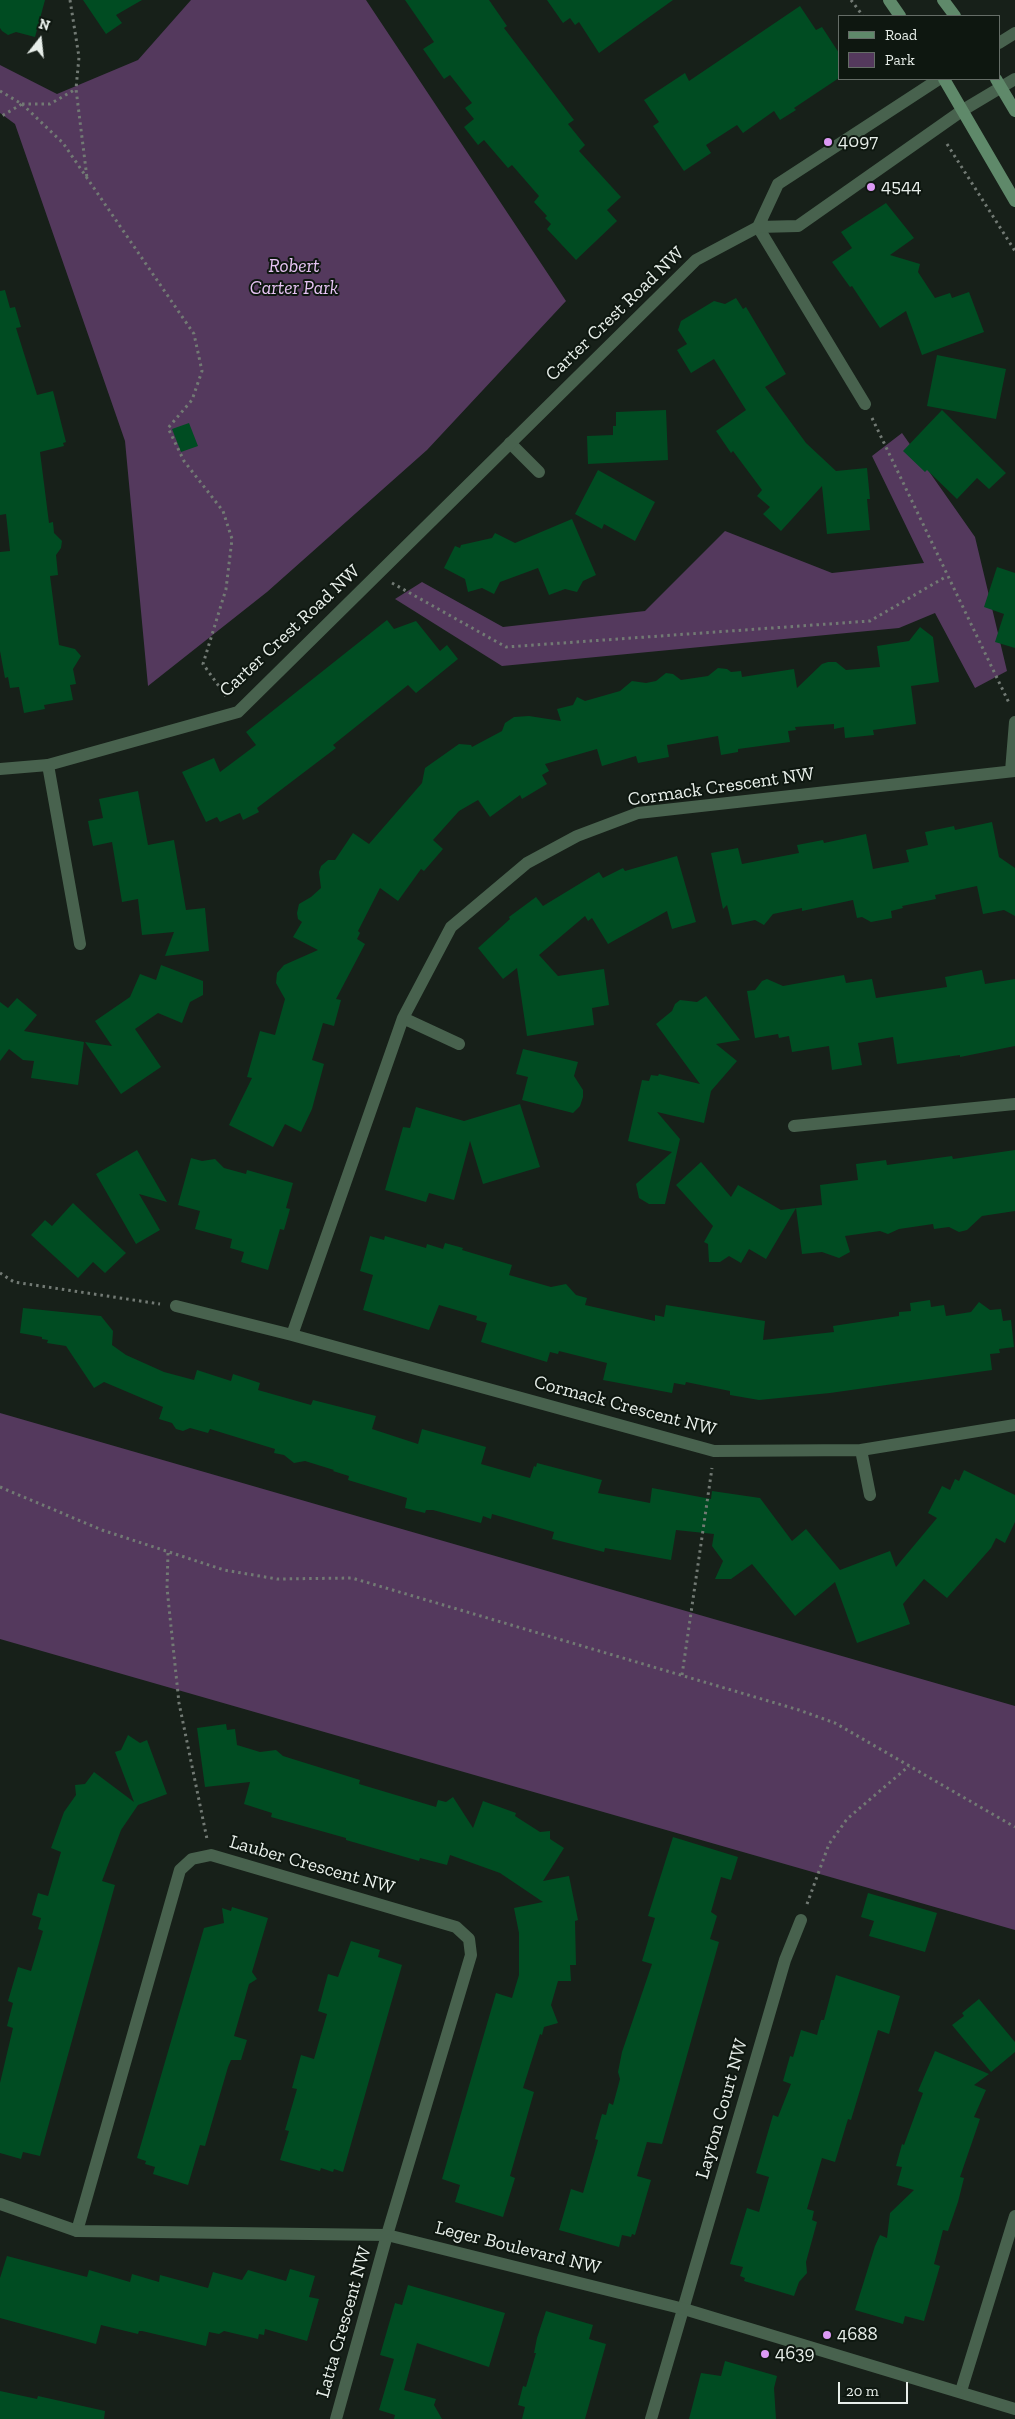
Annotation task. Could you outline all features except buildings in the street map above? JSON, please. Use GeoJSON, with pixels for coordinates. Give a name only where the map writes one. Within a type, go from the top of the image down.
{"type":"FeatureCollection","features":[{"type":"Feature","properties":{"kind":"main road"},"geometry":{"type":"LineString","coordinates":[[889,0],[899,15]]}},
{"type":"Feature","properties":{"kind":"main road"},"geometry":{"type":"LineString","coordinates":[[944,0],[954,15]]}},
{"type":"Feature","properties":{"kind":"main road"},"geometry":{"type":"LineString","coordinates":[[945,80],[964,110],[1015,201]]}},
{"type":"Feature","properties":{"kind":"main road"},"geometry":{"type":"LineString","coordinates":[[999,83],[1015,111]]}},
{"type":"Feature","properties":{"kind":"street"},"geometry":{"type":"LineString","coordinates":[[1000,42],[1015,33]]}},
{"type":"Feature","properties":{"kind":"street","name":"Carter Crest Road NW"},"geometry":{"type":"LineString","coordinates":[[0,769],[48,764],[238,712],[696,260],[758,227],[798,226],[964,110],[999,83],[1015,79]]}},
{"type":"Feature","properties":{"kind":"street"},"geometry":{"type":"LineString","coordinates":[[865,404],[758,227],[778,184],[937,80]]}},
{"type":"Feature","properties":{"kind":"street"},"geometry":{"type":"LineString","coordinates":[[510,443],[539,472]]}},
{"type":"Feature","properties":{"kind":"street","name":"Cormack Crescent NW"},"geometry":{"type":"LineString","coordinates":[[292,1335],[403,1018],[452,928],[527,863],[577,836],[638,813],[1013,771],[1015,722]]}},
{"type":"Feature","properties":{"kind":"street"},"geometry":{"type":"LineString","coordinates":[[48,764],[80,944]]}},
{"type":"Feature","properties":{"kind":"street"},"geometry":{"type":"LineString","coordinates":[[403,1018],[459,1044]]}},
{"type":"Feature","properties":{"kind":"street"},"geometry":{"type":"LineString","coordinates":[[794,1126],[1015,1104]]}},
{"type":"Feature","properties":{"kind":"street","name":"Cormack Crescent NW"},"geometry":{"type":"LineString","coordinates":[[176,1306],[292,1335],[714,1451],[860,1450],[1015,1426]]}},
{"type":"Feature","properties":{"kind":"street"},"geometry":{"type":"LineString","coordinates":[[860,1450],[870,1495]]}},
{"type":"Feature","properties":{"kind":"street","name":"Lauber Crescent NW"},"geometry":{"type":"LineString","coordinates":[[77,2231],[180,1870],[192,1859],[210,1855],[456,1928],[469,1939],[471,1955],[387,2235]]}},
{"type":"Feature","properties":{"kind":"street","name":"Layton Court NW"},"geometry":{"type":"LineString","coordinates":[[651,2419],[785,1960],[801,1920]]}},
{"type":"Feature","properties":{"kind":"street","name":"Leger Boulevard NW"},"geometry":{"type":"LineString","coordinates":[[0,2204],[77,2231],[387,2235],[684,2309],[1015,2409]]}},
{"type":"Feature","properties":{"kind":"street"},"geometry":{"type":"LineString","coordinates":[[961,2392],[1015,2216]]}},
{"type":"Feature","properties":{"kind":"street","name":"Latta Crescent NW"},"geometry":{"type":"LineString","coordinates":[[336,2419],[387,2235]]}},
{"type":"Feature","properties":{"kind":"path"},"geometry":{"type":"LineString","coordinates":[[70,0],[79,57],[76,89],[87,179]]}},
{"type":"Feature","properties":{"kind":"path"},"geometry":{"type":"LineString","coordinates":[[851,0],[862,15]]}},
{"type":"Feature","properties":{"kind":"path"},"geometry":{"type":"LineString","coordinates":[[0,117],[22,104],[50,104],[76,89]]}},
{"type":"Feature","properties":{"kind":"path"},"geometry":{"type":"LineString","coordinates":[[0,91],[22,104],[63,143],[194,334],[202,371],[192,400],[168,428],[184,461],[223,511],[232,539],[226,589],[203,664],[238,712]]}},
{"type":"Feature","properties":{"kind":"path"},"geometry":{"type":"LineString","coordinates":[[938,128],[1015,250]]}},
{"type":"Feature","properties":{"kind":"path"},"geometry":{"type":"LineString","coordinates":[[865,404],[1011,706]]}},
{"type":"Feature","properties":{"kind":"path"},"geometry":{"type":"LineString","coordinates":[[377,574],[506,647],[870,621],[947,576]]}},
{"type":"Feature","properties":{"kind":"path"},"geometry":{"type":"LineString","coordinates":[[0,1274],[14,1282],[176,1306]]}},
{"type":"Feature","properties":{"kind":"path"},"geometry":{"type":"LineString","coordinates":[[682,1675],[714,1451]]}},
{"type":"Feature","properties":{"kind":"path"},"geometry":{"type":"LineString","coordinates":[[0,1488],[102,1530],[224,1570],[278,1579],[352,1578],[799,1710],[835,1723],[1015,1827]]}},
{"type":"Feature","properties":{"kind":"path"},"geometry":{"type":"LineString","coordinates":[[168,1553],[167,1588],[177,1688],[210,1855]]}},
{"type":"Feature","properties":{"kind":"path"},"geometry":{"type":"LineString","coordinates":[[801,1920],[833,1837],[847,1819],[909,1766]]}},
{"type":"Feature","properties":{"kind":"green space","name":"Robert Carter Park"},"geometry":{"type":"Polygon","coordinates":[[[191,0],[366,0],[566,301],[427,450],[267,592],[148,686],[125,441],[15,124],[0,113],[0,65],[57,94],[138,60],[191,0]]]}},
{"type":"Feature","properties":{"kind":"green space"},"geometry":{"type":"Polygon","coordinates":[[[902,433],[975,537],[1007,671],[975,688],[935,613],[899,628],[502,666],[395,599],[422,582],[503,627],[645,611],[725,531],[832,573],[924,563],[872,456],[902,433]]]}},
{"type":"Feature","properties":{"kind":"green space"},"geometry":{"type":"Polygon","coordinates":[[[0,1413],[1015,1706],[1015,1930],[0,1639],[0,1413]]]}},
{"type":"Feature","properties":{"kind":"place","name":"4097"},"geometry":{"type":"Point","coordinates":[828,142]}},
{"type":"Feature","properties":{"kind":"place","name":"4544"},"geometry":{"type":"Point","coordinates":[871,187]}},
{"type":"Feature","properties":{"kind":"place","name":"4688"},"geometry":{"type":"Point","coordinates":[827,2335]}},
{"type":"Feature","properties":{"kind":"place","name":"4639"},"geometry":{"type":"Point","coordinates":[765,2354]}}]}
